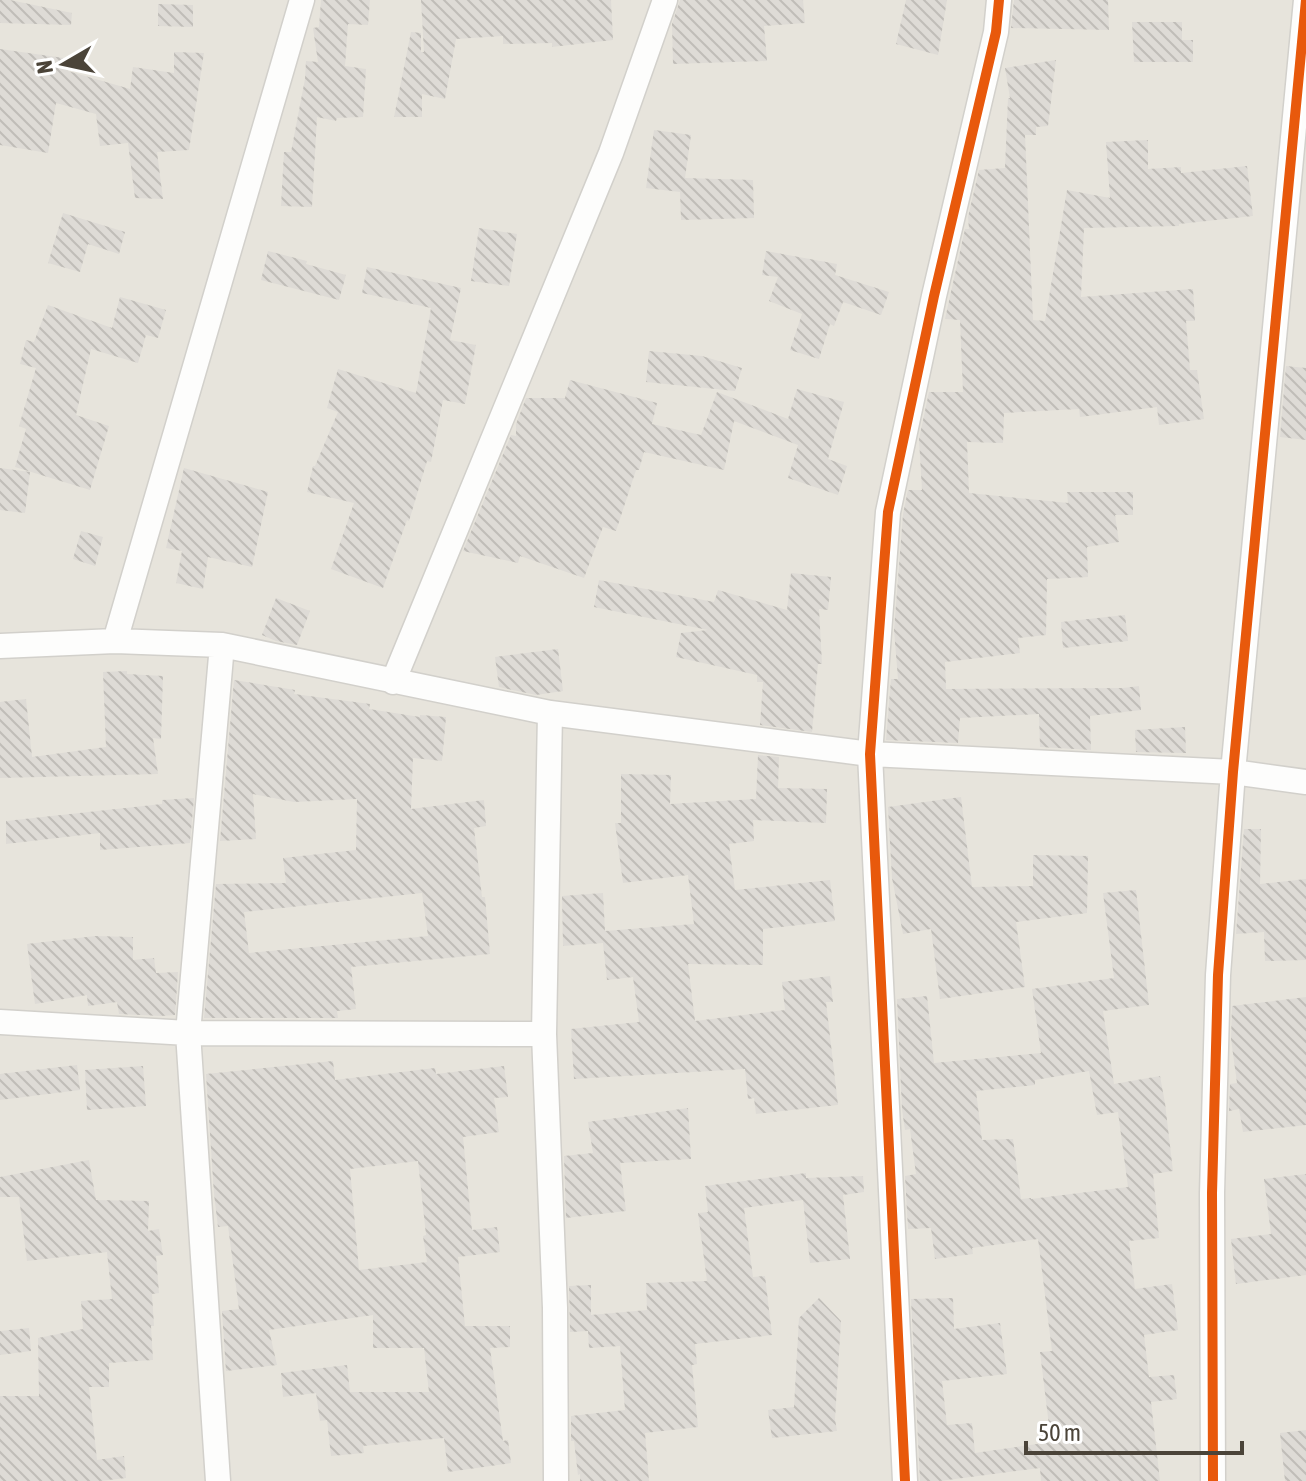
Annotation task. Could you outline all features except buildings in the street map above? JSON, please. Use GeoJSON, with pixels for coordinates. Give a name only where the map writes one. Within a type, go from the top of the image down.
{"type":"FeatureCollection","features":[{"type":"Feature","properties":{"kind":"street"},"geometry":{"type":"LineString","coordinates":[[115,641],[302,0]]}},
{"type":"Feature","properties":{"kind":"street"},"geometry":{"type":"LineString","coordinates":[[393,682],[611,153],[665,0]]}},
{"type":"Feature","properties":{"kind":"street"},"geometry":{"type":"LineString","coordinates":[[905,1481],[870,754],[888,512],[934,296],[996,32],[999,0]]}},
{"type":"Feature","properties":{"kind":"street"},"geometry":{"type":"LineString","coordinates":[[1213,1481],[1212,1193],[1218,975],[1233,772],[1306,0]]}},
{"type":"Feature","properties":{"kind":"street"},"geometry":{"type":"LineString","coordinates":[[0,646],[115,641],[222,645],[550,713],[870,754],[1233,772],[1306,782]]}},
{"type":"Feature","properties":{"kind":"street"},"geometry":{"type":"LineString","coordinates":[[218,1481],[188,1033],[222,645]]}},
{"type":"Feature","properties":{"kind":"street"},"geometry":{"type":"LineString","coordinates":[[550,713],[544,1034],[555,1308],[556,1481]]}},
{"type":"Feature","properties":{"kind":"street"},"geometry":{"type":"LineString","coordinates":[[0,1022],[188,1033],[544,1034]]}},
{"type":"Feature","properties":{"kind":"shaded area"},"geometry":{"type":"Polygon","coordinates":[[[0,0],[1306,0],[1306,1481],[0,1481],[0,0]]]}},
{"type":"Feature","properties":{"kind":"cycle path"},"geometry":{"type":"LineString","coordinates":[[905,1481],[870,754],[888,512],[934,296],[996,32],[999,0]]}},
{"type":"Feature","properties":{"kind":"cycle path"},"geometry":{"type":"LineString","coordinates":[[1213,1481],[1212,1193],[1218,975],[1233,772],[1306,0]]}}]}
